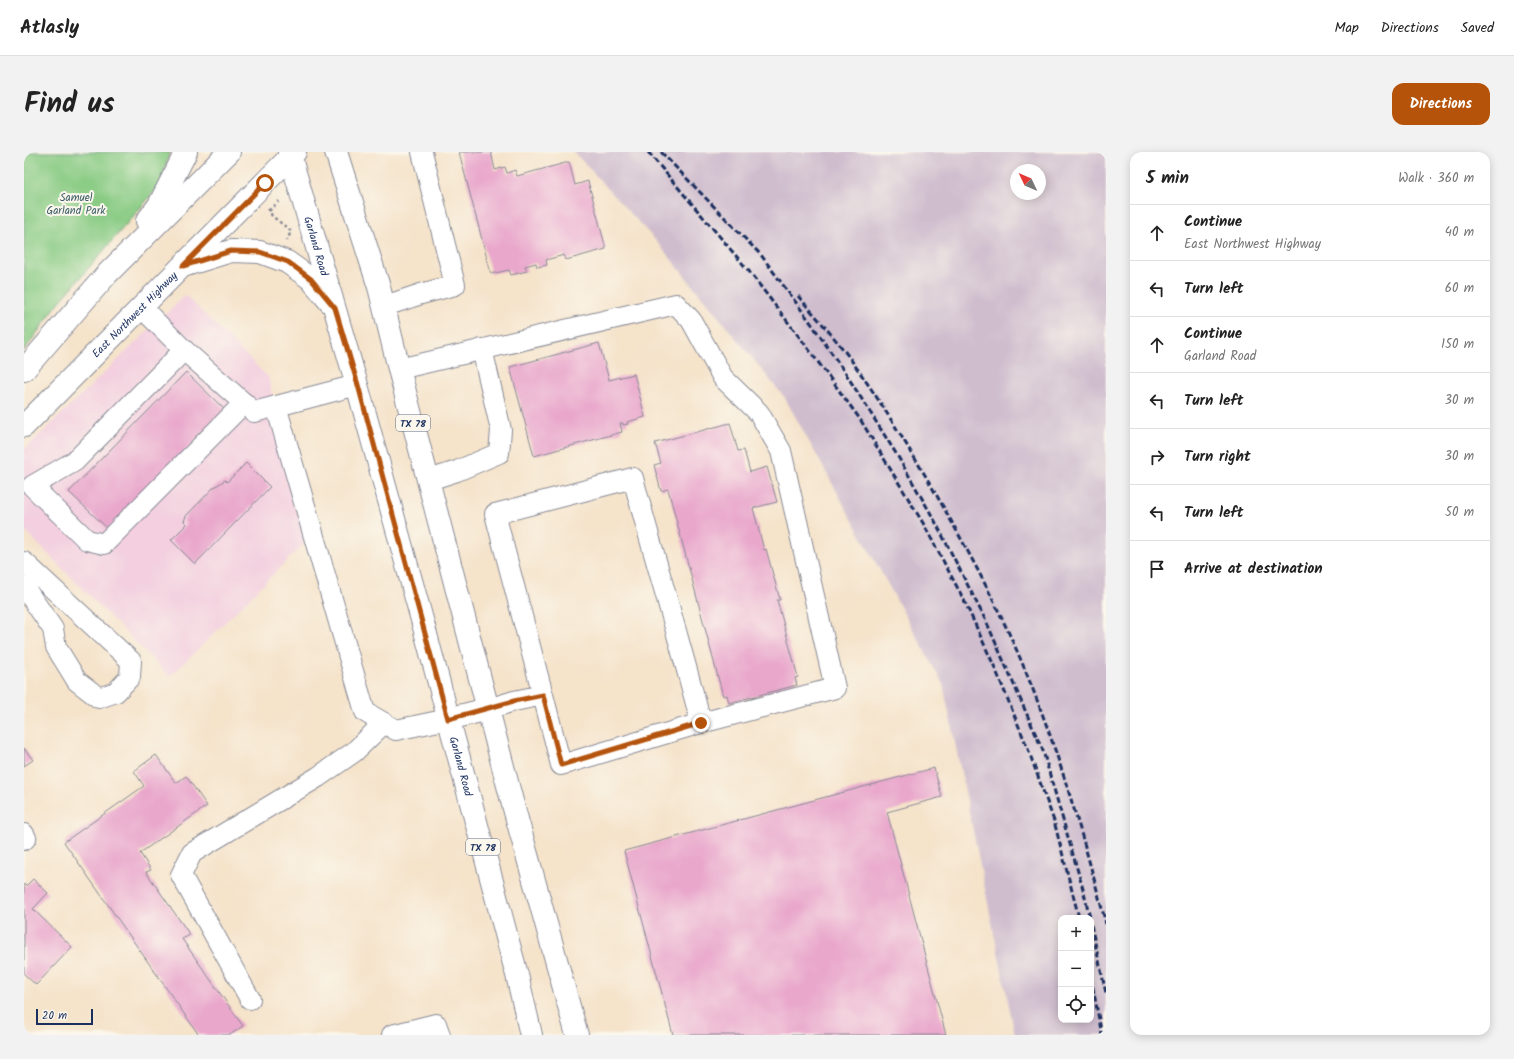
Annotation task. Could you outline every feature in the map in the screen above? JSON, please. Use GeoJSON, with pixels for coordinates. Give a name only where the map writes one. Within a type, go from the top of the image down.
{"type":"FeatureCollection","features":[{"type":"Feature","properties":{"kind":"main road"},"geometry":{"type":"LineString","coordinates":[[24,370],[107,274],[159,205],[186,152]]}},
{"type":"Feature","properties":{"kind":"main road"},"geometry":{"type":"LineString","coordinates":[[107,274],[229,152]]}},
{"type":"Feature","properties":{"kind":"main road","name":"TX 78"},"geometry":{"type":"LineString","coordinates":[[336,152],[385,306],[399,369],[512,801],[577,1035]]}},
{"type":"Feature","properties":{"kind":"main road","name":"East Northwest Highway"},"geometry":{"type":"LineString","coordinates":[[24,426],[142,308],[292,153]]}},
{"type":"Feature","properties":{"kind":"main road","name":"Garland Road"},"geometry":{"type":"LineString","coordinates":[[292,153],[358,385],[532,1035]]}},
{"type":"Feature","properties":{"kind":"main road"},"geometry":{"type":"LineString","coordinates":[[183,266],[231,251],[260,252],[288,262],[311,279],[335,308]]}},
{"type":"Feature","properties":{"kind":"main road"},"geometry":{"type":"LineString","coordinates":[[448,719],[488,709]]}},
{"type":"Feature","properties":{"kind":"lane"},"geometry":{"type":"LineString","coordinates":[[385,306],[455,285],[422,152]]}},
{"type":"Feature","properties":{"kind":"lane"},"geometry":{"type":"LineString","coordinates":[[399,369],[676,304],[691,320],[723,378],[759,413],[781,451],[835,688],[701,723],[561,765],[495,514],[633,478],[658,570],[684,655],[701,723]]}},
{"type":"Feature","properties":{"kind":"lane"},"geometry":{"type":"LineString","coordinates":[[142,308],[184,350],[254,412],[358,385]]}},
{"type":"Feature","properties":{"kind":"lane"},"geometry":{"type":"LineString","coordinates":[[429,480],[457,471],[499,453],[501,430],[482,349]]}},
{"type":"Feature","properties":{"kind":"lane"},"geometry":{"type":"LineString","coordinates":[[184,350],[75,461],[27,487],[88,540],[104,544],[244,403]]}},
{"type":"Feature","properties":{"kind":"lane"},"geometry":{"type":"LineString","coordinates":[[276,406],[366,712],[396,730],[448,719]]}},
{"type":"Feature","properties":{"kind":"lane"},"geometry":{"type":"LineString","coordinates":[[24,562],[131,661],[130,677],[116,692],[99,698],[78,681],[56,647],[53,629],[24,587]]}},
{"type":"Feature","properties":{"kind":"lane"},"geometry":{"type":"LineString","coordinates":[[488,709],[514,701],[543,695]]}},
{"type":"Feature","properties":{"kind":"lane"},"geometry":{"type":"LineString","coordinates":[[250,999],[182,875],[184,869],[192,853],[318,777],[354,752],[384,723]]}},
{"type":"Feature","properties":{"kind":"lane"},"geometry":{"type":"LineString","coordinates":[[24,834],[26,838],[24,840]]}},
{"type":"Feature","properties":{"kind":"lane"},"geometry":{"type":"LineString","coordinates":[[392,1035],[436,1024],[440,1035]]}},
{"type":"Feature","properties":{"kind":"path"},"geometry":{"type":"LineString","coordinates":[[269,211],[280,201]]}},
{"type":"Feature","properties":{"kind":"path"},"geometry":{"type":"LineString","coordinates":[[268,207],[272,216],[290,231],[286,245]]}},
{"type":"Feature","properties":{"kind":"shaded area"},"geometry":{"type":"Polygon","coordinates":[[[574,152],[1106,152],[1106,1035],[1015,1035],[943,684],[785,398],[657,242],[574,152]]]}},
{"type":"Feature","properties":{"kind":"shaded area"},"geometry":{"type":"Polygon","coordinates":[[[185,295],[268,377],[307,541],[170,677],[24,530],[24,450],[185,295]]]}},
{"type":"Feature","properties":{"kind":"green space","name":"Samuel Garland Park"},"geometry":{"type":"Polygon","coordinates":[[[24,152],[170,152],[160,185],[57,305],[24,351],[24,152]]]}},
{"type":"Feature","properties":{"kind":"building"},"geometry":{"type":"Polygon","coordinates":[[[459,152],[491,152],[495,170],[505,167],[507,173],[515,170],[517,176],[569,162],[575,185],[588,181],[606,249],[566,260],[564,255],[546,260],[547,265],[537,267],[536,263],[525,266],[527,271],[511,275],[509,270],[491,274],[459,152]]]}},
{"type":"Feature","properties":{"kind":"building"},"geometry":{"type":"Polygon","coordinates":[[[599,343],[609,380],[634,374],[645,417],[627,422],[628,424],[623,425],[623,423],[620,423],[622,432],[534,456],[510,367],[599,343]]]}},
{"type":"Feature","properties":{"kind":"building"},"geometry":{"type":"Polygon","coordinates":[[[186,372],[225,410],[108,529],[69,492],[186,372]]]}},
{"type":"Feature","properties":{"kind":"building"},"geometry":{"type":"Polygon","coordinates":[[[730,423],[738,451],[744,450],[750,472],[767,467],[777,502],[753,508],[764,550],[766,549],[780,600],[777,600],[798,677],[795,678],[797,685],[729,703],[727,695],[723,696],[668,489],[661,491],[654,465],[661,463],[655,443],[730,423]]]}},
{"type":"Feature","properties":{"kind":"building"},"geometry":{"type":"Polygon","coordinates":[[[246,463],[270,487],[195,564],[171,540],[187,524],[184,521],[186,516],[213,488],[225,480],[227,482],[246,463]]]}},
{"type":"Feature","properties":{"kind":"building"},"geometry":{"type":"Polygon","coordinates":[[[24,748],[33,760],[24,766],[24,748]]]}},
{"type":"Feature","properties":{"kind":"building"},"geometry":{"type":"Polygon","coordinates":[[[156,755],[176,783],[186,776],[207,806],[140,853],[151,870],[146,872],[190,935],[182,939],[243,1026],[230,1035],[199,1035],[64,842],[144,786],[134,771],[156,755]]]}},
{"type":"Feature","properties":{"kind":"building"},"geometry":{"type":"Polygon","coordinates":[[[934,768],[942,797],[887,812],[946,1035],[673,1035],[624,851],[934,768]]]}},
{"type":"Feature","properties":{"kind":"building"},"geometry":{"type":"Polygon","coordinates":[[[33,879],[48,893],[33,909],[72,947],[36,985],[24,974],[24,884],[26,886],[33,879]]]}},
{"type":"Feature","properties":{"kind":"railway"},"geometry":{"type":"LineString","coordinates":[[648,152],[748,270],[807,347],[860,419],[923,523],[964,600],[995,668],[1028,749],[1054,821],[1078,915]]}},
{"type":"Feature","properties":{"kind":"railway"},"geometry":{"type":"LineString","coordinates":[[661,152],[761,255],[846,374],[897,455],[935,521],[987,623],[1043,751],[1089,915]]}},
{"type":"Feature","properties":{"kind":"railway"},"geometry":{"type":"LineString","coordinates":[[798,296],[843,349],[883,407],[937,496],[996,606],[1031,684],[1056,751],[1106,924]]}},
{"type":"Feature","properties":{"kind":"railway"},"geometry":{"type":"LineString","coordinates":[[1094,939],[1106,993]]}},
{"type":"Feature","properties":{"kind":"railway"},"geometry":{"type":"LineString","coordinates":[[1093,987],[1102,1035]]}},
{"type":"Feature","properties":{"kind":"route"},"geometry":{"type":"LineString","coordinates":[[265,183],[183,266],[231,251],[260,252],[288,262],[311,279],[335,308],[358,385],[448,719],[514,701],[543,695],[561,765],[701,723]]}}]}
